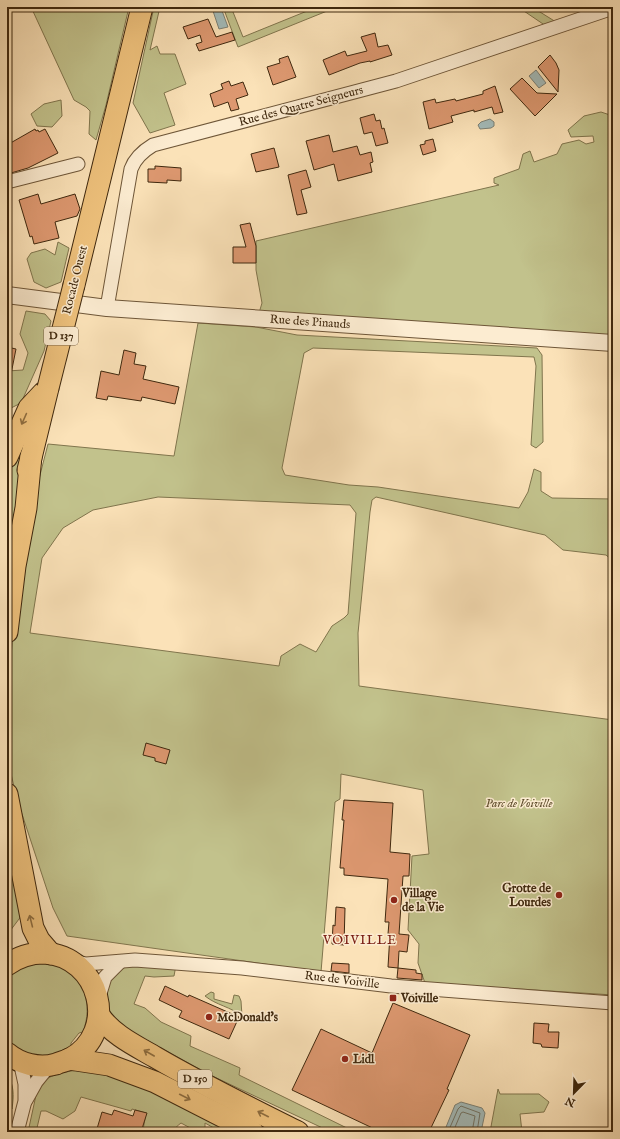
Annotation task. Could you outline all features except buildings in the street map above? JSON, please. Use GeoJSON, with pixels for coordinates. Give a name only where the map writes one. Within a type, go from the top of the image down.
{"type":"FeatureCollection","features":[{"type":"Feature","properties":{"kind":"main road","name":"Rocade Ouest"},"geometry":{"type":"LineString","coordinates":[[7,554],[142,7]]}},
{"type":"Feature","properties":{"kind":"main road","name":"D 137"},"geometry":{"type":"LineString","coordinates":[[7,457],[29,408],[48,388]]}},
{"type":"Feature","properties":{"kind":"main road"},"geometry":{"type":"LineString","coordinates":[[7,632],[15,566],[26,508],[31,456]]}},
{"type":"Feature","properties":{"kind":"main road"},"geometry":{"type":"LineString","coordinates":[[7,794],[33,928],[39,940],[60,956],[80,967],[88,976],[95,988],[99,1008],[96,1029],[90,1041],[81,1051],[69,1059],[49,1066],[34,1065],[13,1057]]}},
{"type":"Feature","properties":{"kind":"main road"},"geometry":{"type":"LineString","coordinates":[[7,966],[13,961],[38,953],[60,956]]}},
{"type":"Feature","properties":{"kind":"main road","name":"D 150"},"geometry":{"type":"LineString","coordinates":[[99,1008],[103,1022],[143,1050],[202,1083],[298,1132]]}},
{"type":"Feature","properties":{"kind":"main road","name":"D 150"},"geometry":{"type":"LineString","coordinates":[[69,1059],[109,1065],[155,1082],[254,1132]]}},
{"type":"Feature","properties":{"kind":"street","name":"Rue des Quatre Seigneurs"},"geometry":{"type":"LineString","coordinates":[[107,308],[131,169],[137,158],[145,149],[153,145],[396,81],[613,8]]}},
{"type":"Feature","properties":{"kind":"street"},"geometry":{"type":"LineString","coordinates":[[7,182],[78,164]]}},
{"type":"Feature","properties":{"kind":"street","name":"Rue des Pinauds"},"geometry":{"type":"LineString","coordinates":[[7,295],[107,308],[613,343]]}},
{"type":"Feature","properties":{"kind":"street","name":"Rue de Voiville"},"geometry":{"type":"LineString","coordinates":[[60,956],[86,964],[135,960],[242,968],[391,986],[613,1003]]}},
{"type":"Feature","properties":{"kind":"street"},"geometry":{"type":"LineString","coordinates":[[99,1008],[105,977],[120,962]]}},
{"type":"Feature","properties":{"kind":"street"},"geometry":{"type":"LineString","coordinates":[[13,1057],[25,1084],[25,1101],[17,1132]]}},
{"type":"Feature","properties":{"kind":"street"},"geometry":{"type":"LineString","coordinates":[[25,1101],[36,1082],[49,1066]]}},
{"type":"Feature","properties":{"kind":"green space"},"geometry":{"type":"Polygon","coordinates":[[[31,7],[129,7],[106,105],[96,140],[89,134],[90,111],[74,100],[31,7]]]}},
{"type":"Feature","properties":{"kind":"green space"},"geometry":{"type":"Polygon","coordinates":[[[154,7],[160,7],[150,50],[157,46],[160,54],[175,54],[186,84],[164,93],[175,125],[150,133],[133,103],[154,7]]]}},
{"type":"Feature","properties":{"kind":"green space"},"geometry":{"type":"Polygon","coordinates":[[[223,7],[231,7],[243,37],[317,7],[337,7],[238,47],[223,7]]]}},
{"type":"Feature","properties":{"kind":"green space"},"geometry":{"type":"Polygon","coordinates":[[[518,7],[532,7],[556,22],[546,26],[518,7]]]}},
{"type":"Feature","properties":{"kind":"green space"},"geometry":{"type":"Polygon","coordinates":[[[61,100],[62,116],[52,127],[37,126],[31,114],[44,104],[61,100]]]}},
{"type":"Feature","properties":{"kind":"green space"},"geometry":{"type":"Polygon","coordinates":[[[601,112],[613,116],[613,337],[259,313],[262,303],[256,270],[256,241],[499,185],[494,183],[494,178],[519,169],[523,154],[530,151],[534,162],[557,154],[562,144],[579,140],[586,144],[594,142],[593,136],[571,137],[568,130],[584,116],[601,112]]]}},
{"type":"Feature","properties":{"kind":"green space"},"geometry":{"type":"Polygon","coordinates":[[[58,242],[69,248],[61,282],[46,288],[34,282],[27,259],[31,253],[45,249],[55,255],[58,242]]]}},
{"type":"Feature","properties":{"kind":"green space"},"geometry":{"type":"Polygon","coordinates":[[[26,311],[45,314],[51,321],[44,351],[21,403],[7,410],[7,371],[23,370],[28,353],[20,334],[26,311]]]}},
{"type":"Feature","properties":{"kind":"green space","name":"Parc de Voiville"},"geometry":{"type":"Polygon","coordinates":[[[198,323],[256,327],[297,335],[537,348],[542,355],[543,442],[536,448],[531,445],[536,366],[534,357],[313,348],[304,353],[282,468],[285,475],[519,508],[528,492],[534,469],[541,472],[541,491],[552,498],[613,499],[613,561],[606,555],[563,550],[545,535],[376,497],[372,500],[370,512],[358,633],[359,686],[613,720],[613,995],[425,983],[418,963],[419,944],[408,930],[412,856],[429,854],[423,790],[341,774],[340,799],[335,802],[321,972],[67,936],[53,908],[17,799],[7,757],[7,713],[18,560],[48,444],[174,456],[198,323]],[[158,497],[93,510],[63,528],[42,558],[30,633],[279,666],[281,656],[300,644],[316,652],[332,626],[348,614],[356,513],[350,505],[158,497]]]}},
{"type":"Feature","properties":{"kind":"green space"},"geometry":{"type":"Polygon","coordinates":[[[23,437],[25,439],[7,578],[7,476],[23,437]]]}},
{"type":"Feature","properties":{"kind":"green space"},"geometry":{"type":"Polygon","coordinates":[[[7,849],[22,915],[7,935],[7,849]]]}},
{"type":"Feature","properties":{"kind":"green space"},"geometry":{"type":"Polygon","coordinates":[[[37,963],[49,963],[56,965],[74,976],[84,992],[87,1012],[83,1032],[79,1033],[71,1043],[71,1047],[63,1053],[40,1059],[7,1046],[7,975],[16,969],[37,963]]]}},
{"type":"Feature","properties":{"kind":"green space"},"geometry":{"type":"Polygon","coordinates":[[[176,965],[174,976],[145,976],[134,1004],[145,1008],[161,1022],[191,1036],[190,1046],[240,1068],[239,1075],[355,1132],[331,1132],[208,1074],[132,1032],[109,1016],[106,1004],[107,982],[119,968],[134,966],[176,965]]]}},
{"type":"Feature","properties":{"kind":"green space"},"geometry":{"type":"Polygon","coordinates":[[[211,992],[214,993],[214,999],[232,1004],[234,995],[239,996],[241,1001],[242,1016],[205,996],[211,992]]]}},
{"type":"Feature","properties":{"kind":"green space"},"geometry":{"type":"Polygon","coordinates":[[[88,1069],[114,1075],[241,1132],[221,1132],[205,1123],[205,1129],[196,1131],[181,1123],[171,1131],[152,1133],[143,1130],[146,1113],[132,1109],[131,1111],[81,1097],[75,1111],[63,1119],[46,1111],[41,1111],[36,1132],[28,1132],[38,1086],[43,1081],[55,1075],[88,1069]]]}},
{"type":"Feature","properties":{"kind":"green space"},"geometry":{"type":"Polygon","coordinates":[[[7,1073],[13,1090],[12,1109],[11,1106],[7,1104],[7,1073]]]}},
{"type":"Feature","properties":{"kind":"green space"},"geometry":{"type":"Polygon","coordinates":[[[498,1089],[500,1094],[539,1094],[549,1102],[544,1112],[520,1114],[522,1132],[490,1132],[498,1089]]]}},
{"type":"Feature","properties":{"kind":"water"},"geometry":{"type":"Polygon","coordinates":[[[221,8],[228,27],[219,29],[213,11],[221,8]]]}},
{"type":"Feature","properties":{"kind":"water"},"geometry":{"type":"Polygon","coordinates":[[[536,70],[546,83],[539,88],[529,76],[536,70]]]}},
{"type":"Feature","properties":{"kind":"water"},"geometry":{"type":"Polygon","coordinates":[[[490,119],[494,122],[494,126],[491,128],[480,129],[478,125],[481,122],[490,119]]]}},
{"type":"Feature","properties":{"kind":"water"},"geometry":{"type":"Polygon","coordinates":[[[461,1102],[482,1108],[485,1113],[481,1132],[444,1132],[455,1105],[461,1102]]]}},
{"type":"Feature","properties":{"kind":"place","name":"Grotte de Lourdes"},"geometry":{"type":"Point","coordinates":[559,895]}},
{"type":"Feature","properties":{"kind":"place","name":"Village de la Vie"},"geometry":{"type":"Point","coordinates":[394,900]}},
{"type":"Feature","properties":{"kind":"place","name":"Voiville"},"geometry":{"type":"Point","coordinates":[393,998]}},
{"type":"Feature","properties":{"kind":"place","name":"McDonald's"},"geometry":{"type":"Point","coordinates":[209,1017]}},
{"type":"Feature","properties":{"kind":"place","name":"Lidl"},"geometry":{"type":"Point","coordinates":[345,1059]}},
{"type":"Feature","properties":{"kind":"district","name":"VOIVILLE"},"geometry":{"type":"Point","coordinates":[360,940]}}]}
